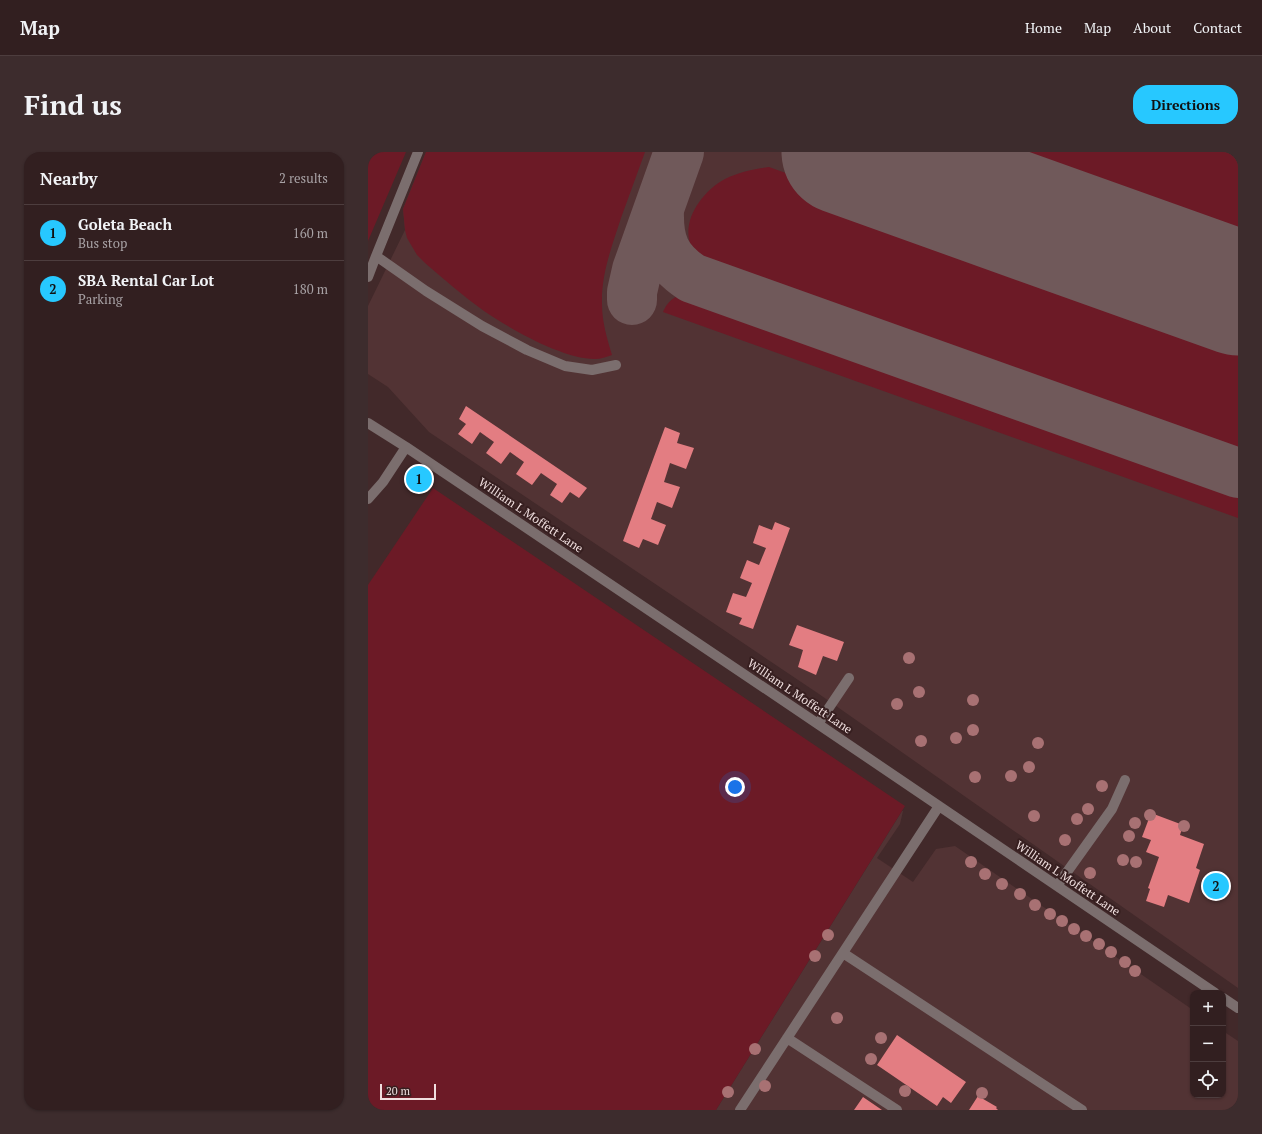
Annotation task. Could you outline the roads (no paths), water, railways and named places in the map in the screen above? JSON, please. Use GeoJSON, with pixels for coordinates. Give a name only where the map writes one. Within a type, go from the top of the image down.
{"type":"FeatureCollection","features":[{"type":"Feature","properties":{"kind":"street"},"geometry":{"type":"LineString","coordinates":[[368,277],[418,152]]}},
{"type":"Feature","properties":{"kind":"street"},"geometry":{"type":"LineString","coordinates":[[376,256],[426,291],[475,322],[527,350],[565,366],[592,370],[616,365]]}},
{"type":"Feature","properties":{"kind":"street","name":"William L Moffett Lane"},"geometry":{"type":"LineString","coordinates":[[368,423],[818,724],[1211,990]]}},
{"type":"Feature","properties":{"kind":"street"},"geometry":{"type":"LineString","coordinates":[[368,500],[383,482],[406,447]]}},
{"type":"Feature","properties":{"kind":"street"},"geometry":{"type":"LineString","coordinates":[[818,724],[849,678]]}},
{"type":"Feature","properties":{"kind":"street"},"geometry":{"type":"LineString","coordinates":[[1057,886],[1112,809],[1126,780]]}},
{"type":"Feature","properties":{"kind":"street"},"geometry":{"type":"LineString","coordinates":[[740,1110],[939,806]]}},
{"type":"Feature","properties":{"kind":"street"},"geometry":{"type":"LineString","coordinates":[[843,953],[1082,1110]]}},
{"type":"Feature","properties":{"kind":"street"},"geometry":{"type":"LineString","coordinates":[[1226,1000],[1238,1008]]}},
{"type":"Feature","properties":{"kind":"street"},"geometry":{"type":"LineString","coordinates":[[788,1038],[897,1110]]}},
{"type":"Feature","properties":{"kind":"place","name":"Goleta Beach"},"geometry":{"type":"Point","coordinates":[419,479]}},
{"type":"Feature","properties":{"kind":"place","name":"SBA Rental Car Lot"},"geometry":{"type":"Point","coordinates":[1216,886]}}]}
